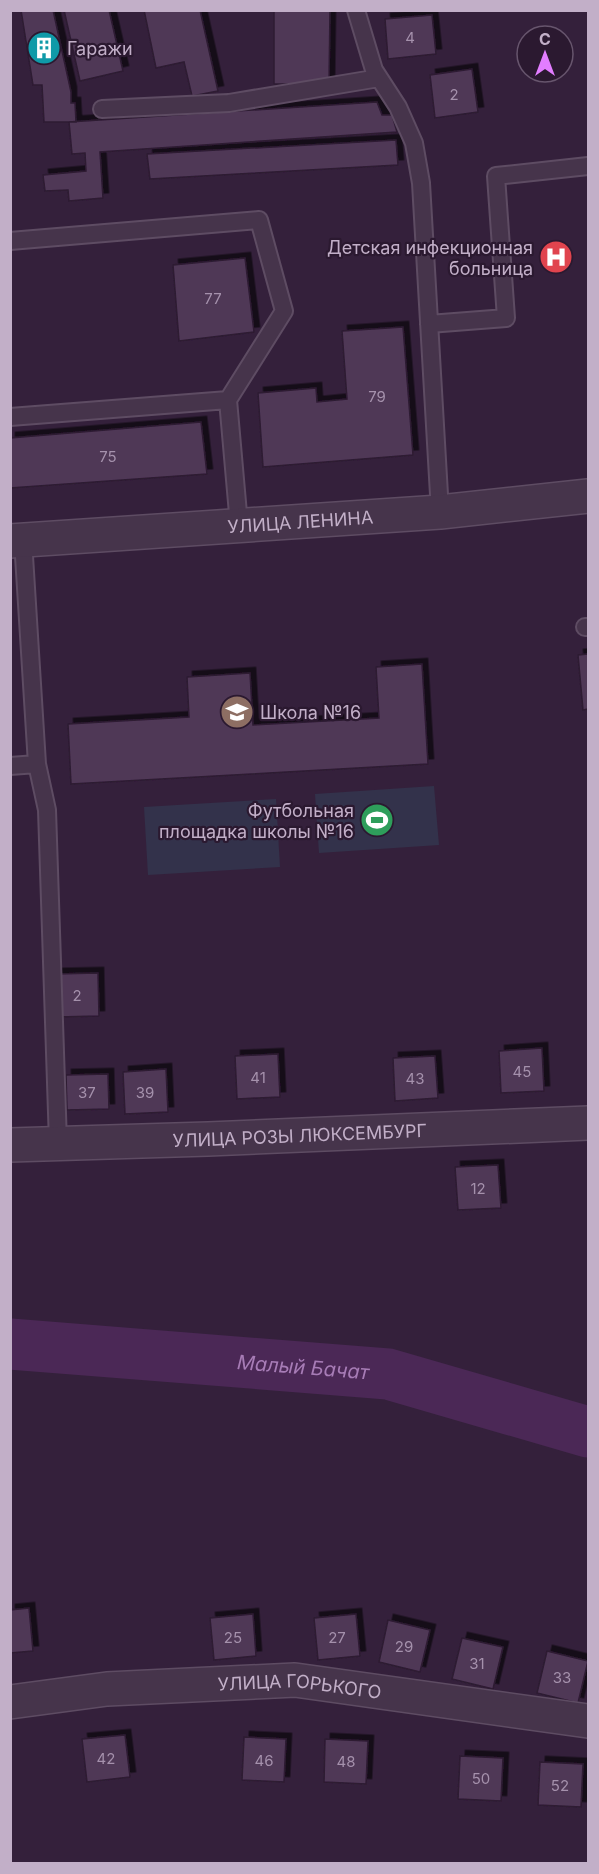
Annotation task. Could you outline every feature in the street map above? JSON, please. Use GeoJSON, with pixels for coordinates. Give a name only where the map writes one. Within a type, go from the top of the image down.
{"type":"FeatureCollection","features":[{"type":"Feature","properties":{"kind":"street","name":"УЛИЦА ЛЕНИНА"},"geometry":{"type":"LineString","coordinates":[[17,541],[440,512],[588,496]]}},
{"type":"Feature","properties":{"kind":"street","name":"УЛИЦА РОЗЫ ЛЮКСЕМБУРГ"},"geometry":{"type":"LineString","coordinates":[[10,1145],[219,1139],[588,1123]]}},
{"type":"Feature","properties":{"kind":"street","name":"УЛИЦА ГОРЬКОГО"},"geometry":{"type":"LineString","coordinates":[[10,1702],[107,1689],[295,1680],[588,1721]]}},
{"type":"Feature","properties":{"kind":"lane"},"geometry":{"type":"LineString","coordinates":[[356,10],[374,70],[398,107],[414,143],[421,183],[440,512]]}},
{"type":"Feature","properties":{"kind":"lane"},"geometry":{"type":"LineString","coordinates":[[102,109],[229,103],[379,78]]}},
{"type":"Feature","properties":{"kind":"lane"},"geometry":{"type":"LineString","coordinates":[[429,324],[506,318],[496,176],[588,166]]}},
{"type":"Feature","properties":{"kind":"lane"},"geometry":{"type":"LineString","coordinates":[[10,241],[259,220],[284,311],[228,400],[239,525]]}},
{"type":"Feature","properties":{"kind":"lane"},"geometry":{"type":"LineString","coordinates":[[10,417],[228,400]]}},
{"type":"Feature","properties":{"kind":"lane"},"geometry":{"type":"LineString","coordinates":[[17,541],[37,764],[46,810],[58,1143]]}},
{"type":"Feature","properties":{"kind":"lane"},"geometry":{"type":"LineString","coordinates":[[10,766],[37,764]]}},
{"type":"Feature","properties":{"kind":"shaded area","name":"Футбольная площадка школы №16"},"geometry":{"type":"Polygon","coordinates":[[[434,786],[439,845],[319,853],[315,794],[434,786]]]}},
{"type":"Feature","properties":{"kind":"shaded area"},"geometry":{"type":"Polygon","coordinates":[[[276,799],[280,867],[148,875],[144,807],[276,799]]]}},
{"type":"Feature","properties":{"kind":"building","name":"Гаражи"},"geometry":{"type":"Polygon","coordinates":[[[21,10],[53,10],[71,92],[71,103],[75,103],[76,122],[44,122],[42,85],[33,85],[21,10]]]}},
{"type":"Feature","properties":{"kind":"building"},"geometry":{"type":"Polygon","coordinates":[[[64,10],[109,10],[123,71],[80,81],[64,10]]]}},
{"type":"Feature","properties":{"kind":"building"},"geometry":{"type":"Polygon","coordinates":[[[144,10],[200,10],[218,91],[192,96],[184,62],[156,68],[144,10]]]}},
{"type":"Feature","properties":{"kind":"building"},"geometry":{"type":"Polygon","coordinates":[[[274,10],[330,10],[329,84],[274,84],[274,10]]]}},
{"type":"Feature","properties":{"kind":"building"},"geometry":{"type":"Polygon","coordinates":[[[432,15],[436,54],[388,59],[385,19],[432,15]]]}},
{"type":"Feature","properties":{"kind":"building"},"geometry":{"type":"Polygon","coordinates":[[[472,69],[478,112],[435,118],[430,75],[472,69]]]}},
{"type":"Feature","properties":{"kind":"building"},"geometry":{"type":"Polygon","coordinates":[[[377,102],[382,115],[392,115],[397,132],[100,152],[103,198],[69,201],[68,190],[45,191],[43,175],[86,171],[85,153],[72,154],[69,122],[377,102]]]}},
{"type":"Feature","properties":{"kind":"building"},"geometry":{"type":"Polygon","coordinates":[[[396,140],[398,165],[150,179],[147,154],[396,140]]]}},
{"type":"Feature","properties":{"kind":"building"},"geometry":{"type":"Polygon","coordinates":[[[245,258],[254,332],[179,341],[173,265],[245,258]]]}},
{"type":"Feature","properties":{"kind":"building"},"geometry":{"type":"Polygon","coordinates":[[[403,327],[413,455],[263,467],[258,393],[316,388],[317,402],[347,399],[342,331],[403,327]]]}},
{"type":"Feature","properties":{"kind":"building"},"geometry":{"type":"Polygon","coordinates":[[[201,422],[207,474],[10,488],[10,438],[201,422]]]}},
{"type":"Feature","properties":{"kind":"building"},"geometry":{"type":"Polygon","coordinates":[[[588,654],[588,709],[583,710],[578,655],[588,654]]]}},
{"type":"Feature","properties":{"kind":"building"},"geometry":{"type":"Polygon","coordinates":[[[422,664],[428,764],[71,784],[68,724],[189,717],[187,677],[250,673],[253,725],[379,718],[376,667],[422,664]]]}},
{"type":"Feature","properties":{"kind":"building"},"geometry":{"type":"Polygon","coordinates":[[[98,973],[99,1016],[57,1017],[55,974],[98,973]]]}},
{"type":"Feature","properties":{"kind":"building"},"geometry":{"type":"Polygon","coordinates":[[[542,1048],[544,1091],[501,1093],[499,1051],[542,1048]]]}},
{"type":"Feature","properties":{"kind":"building"},"geometry":{"type":"Polygon","coordinates":[[[278,1054],[280,1097],[237,1099],[235,1056],[278,1054]]]}},
{"type":"Feature","properties":{"kind":"building"},"geometry":{"type":"Polygon","coordinates":[[[435,1056],[438,1098],[395,1101],[393,1058],[435,1056]]]}},
{"type":"Feature","properties":{"kind":"building"},"geometry":{"type":"Polygon","coordinates":[[[166,1069],[168,1112],[125,1114],[123,1072],[166,1069]]]}},
{"type":"Feature","properties":{"kind":"building"},"geometry":{"type":"Polygon","coordinates":[[[108,1074],[109,1109],[67,1110],[66,1075],[108,1074]]]}},
{"type":"Feature","properties":{"kind":"building"},"geometry":{"type":"Polygon","coordinates":[[[498,1165],[501,1208],[458,1210],[455,1167],[498,1165]]]}},
{"type":"Feature","properties":{"kind":"building"},"geometry":{"type":"Polygon","coordinates":[[[29,1608],[33,1651],[10,1653],[10,1610],[29,1608]]]}},
{"type":"Feature","properties":{"kind":"building"},"geometry":{"type":"Polygon","coordinates":[[[253,1614],[256,1656],[214,1660],[210,1618],[253,1614]]]}},
{"type":"Feature","properties":{"kind":"building"},"geometry":{"type":"Polygon","coordinates":[[[356,1614],[360,1656],[318,1660],[314,1618],[356,1614]]]}},
{"type":"Feature","properties":{"kind":"building"},"geometry":{"type":"Polygon","coordinates":[[[388,1620],[430,1630],[420,1672],[379,1662],[388,1620]]]}},
{"type":"Feature","properties":{"kind":"building"},"geometry":{"type":"Polygon","coordinates":[[[462,1638],[503,1647],[493,1689],[452,1679],[462,1638]]]}},
{"type":"Feature","properties":{"kind":"building"},"geometry":{"type":"Polygon","coordinates":[[[547,1651],[588,1661],[578,1703],[537,1693],[547,1651]]]}},
{"type":"Feature","properties":{"kind":"building"},"geometry":{"type":"Polygon","coordinates":[[[125,1735],[130,1777],[87,1782],[82,1739],[125,1735]]]}},
{"type":"Feature","properties":{"kind":"building"},"geometry":{"type":"Polygon","coordinates":[[[244,1737],[286,1739],[284,1782],[242,1780],[244,1737]]]}},
{"type":"Feature","properties":{"kind":"building"},"geometry":{"type":"Polygon","coordinates":[[[325,1739],[368,1741],[366,1784],[324,1782],[325,1739]]]}},
{"type":"Feature","properties":{"kind":"building"},"geometry":{"type":"Polygon","coordinates":[[[460,1756],[503,1758],[501,1801],[458,1799],[460,1756]]]}},
{"type":"Feature","properties":{"kind":"building"},"geometry":{"type":"Polygon","coordinates":[[[540,1762],[583,1764],[581,1807],[538,1805],[540,1762]]]}},
{"type":"Feature","properties":{"kind":"waterway","name":"Малый Бачат"},"geometry":{"type":"LineString","coordinates":[[10,1344],[388,1374],[588,1432]]}},
{"type":"Feature","properties":{"kind":"place","name":"Гаражи"},"geometry":{"type":"Point","coordinates":[44,48]}},
{"type":"Feature","properties":{"kind":"place","name":"Детская инфекционная больница"},"geometry":{"type":"Point","coordinates":[556,257]}},
{"type":"Feature","properties":{"kind":"place","name":"Школа №16"},"geometry":{"type":"Point","coordinates":[237,712]}},
{"type":"Feature","properties":{"kind":"place","name":"Футбольная площадка школы №16"},"geometry":{"type":"Point","coordinates":[377,820]}}]}
